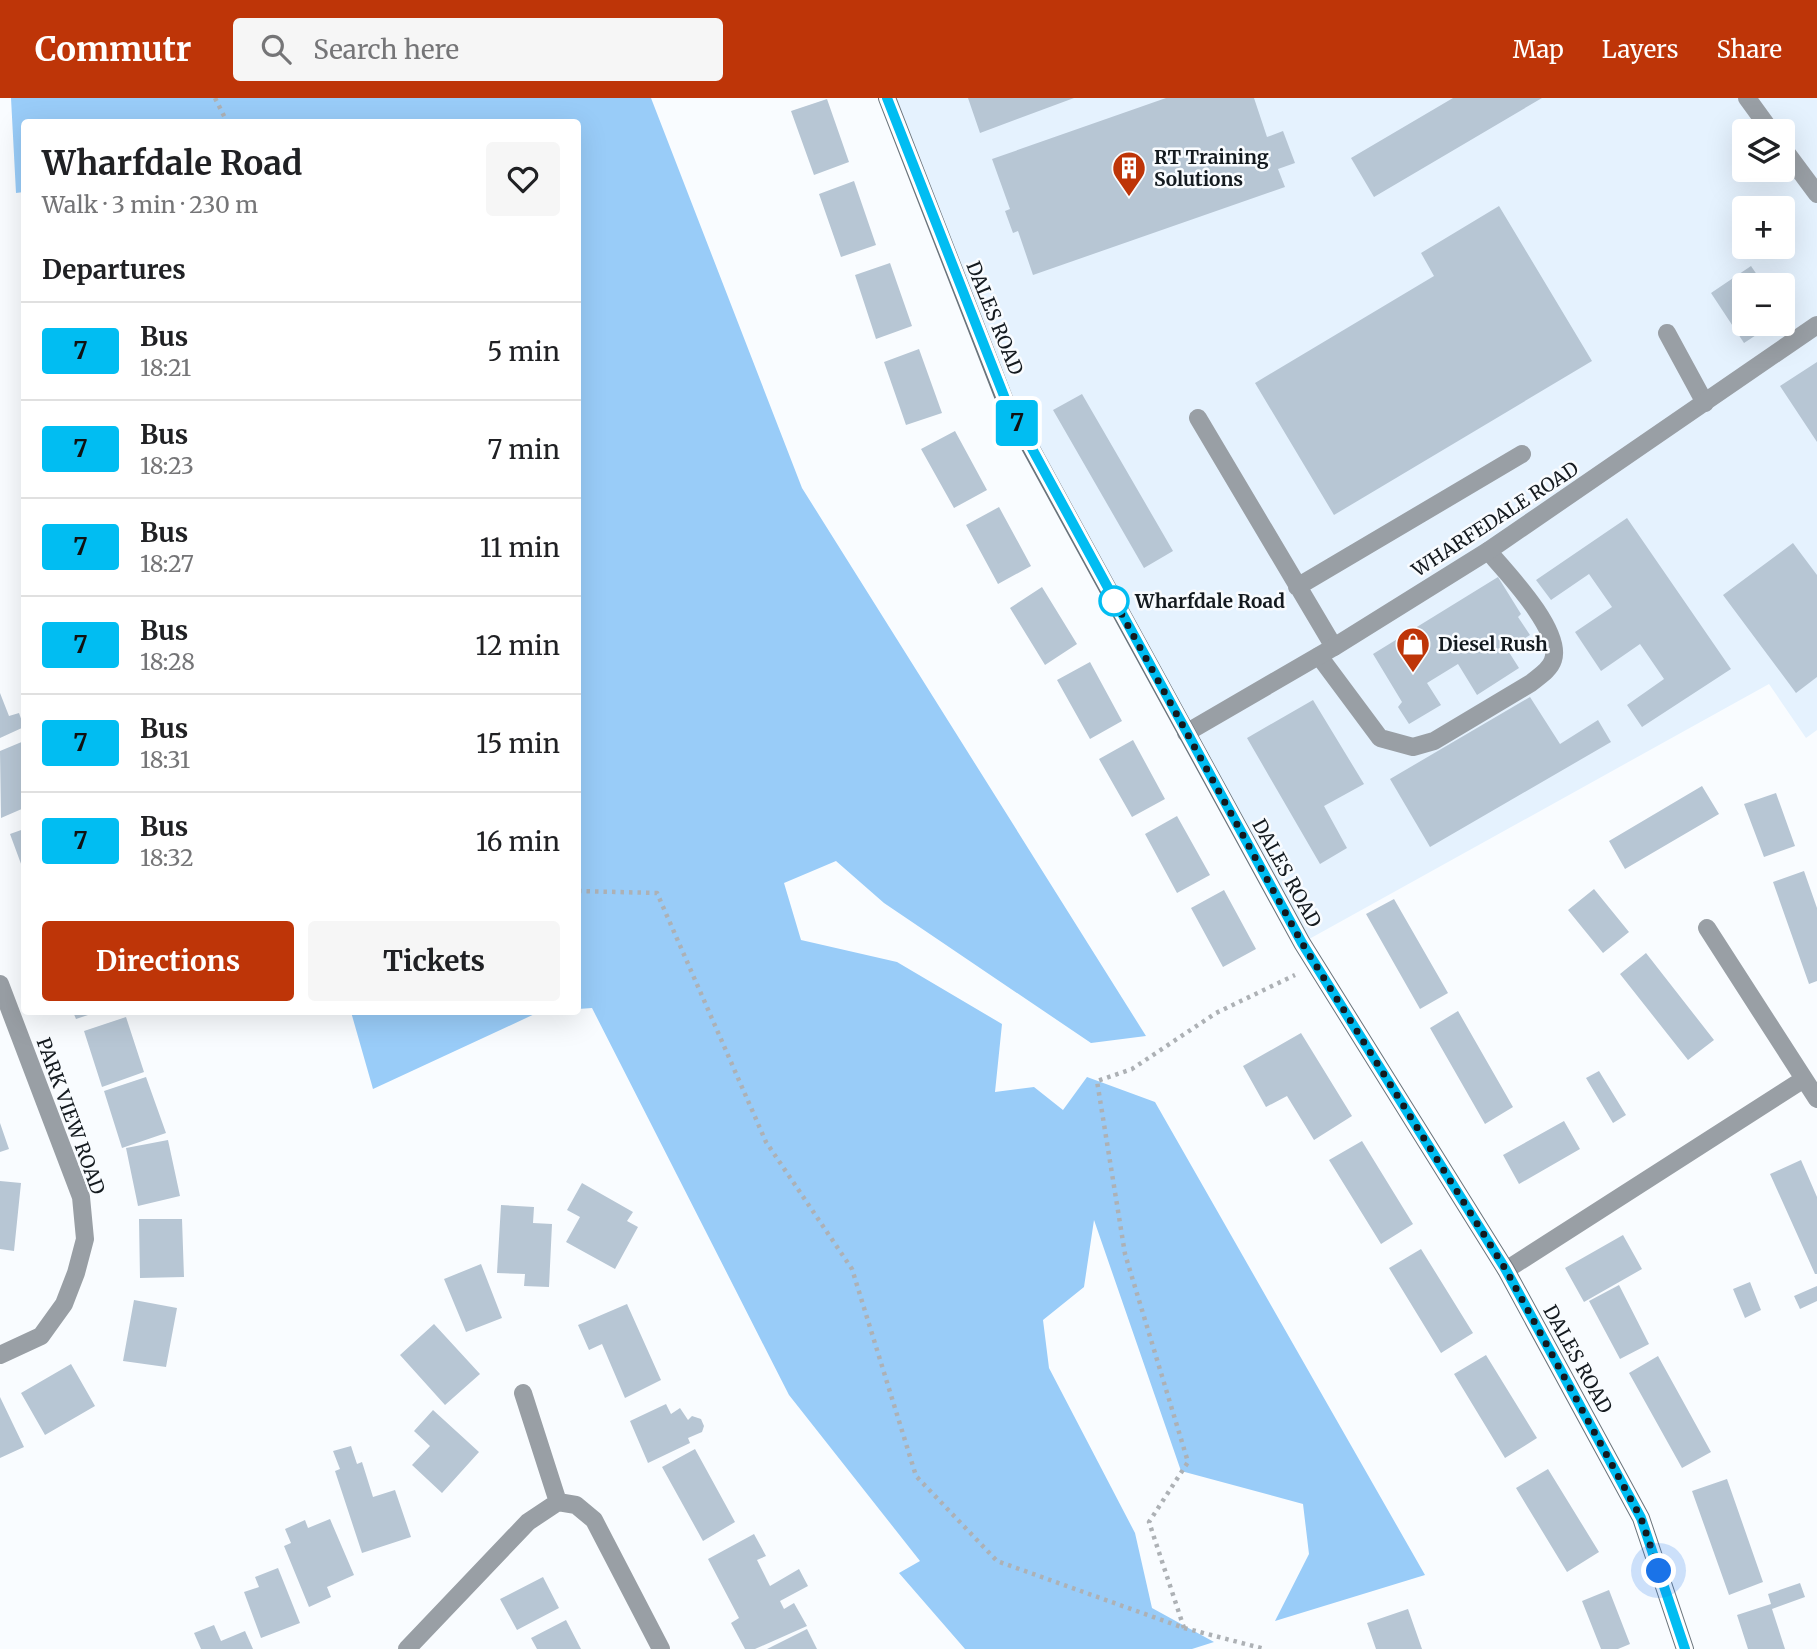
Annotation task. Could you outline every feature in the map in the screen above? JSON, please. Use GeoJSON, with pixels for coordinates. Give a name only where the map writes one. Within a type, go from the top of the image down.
{"type":"FeatureCollection","features":[{"type":"Feature","properties":{"kind":"street","name":"DALES ROAD"},"geometry":{"type":"LineString","coordinates":[[887,98],[1006,401],[1315,965],[1506,1270],[1641,1518],[1685,1649]]}},
{"type":"Feature","properties":{"kind":"street"},"geometry":{"type":"LineString","coordinates":[[1747,98],[1762,119]]}},
{"type":"Feature","properties":{"kind":"street"},"geometry":{"type":"LineString","coordinates":[[1795,164],[1817,194]]}},
{"type":"Feature","properties":{"kind":"street","name":"WHARFEDALE ROAD"},"geometry":{"type":"LineString","coordinates":[[1186,733],[1326,652],[1488,551],[1817,326]]}},
{"type":"Feature","properties":{"kind":"street"},"geometry":{"type":"LineString","coordinates":[[1667,333],[1705,403]]}},
{"type":"Feature","properties":{"kind":"street"},"geometry":{"type":"LineString","coordinates":[[1198,418],[1297,587],[1326,652],[1380,738],[1413,747],[1434,741],[1531,683],[1545,672],[1554,659],[1553,641],[1540,615],[1488,551]]}},
{"type":"Feature","properties":{"kind":"street"},"geometry":{"type":"LineString","coordinates":[[1297,587],[1522,454]]}},
{"type":"Feature","properties":{"kind":"street"},"geometry":{"type":"LineString","coordinates":[[1707,928],[1817,1099]]}},
{"type":"Feature","properties":{"kind":"street","name":"PARK VIEW ROAD"},"geometry":{"type":"LineString","coordinates":[[0,984],[81,1197],[85,1239],[64,1304],[41,1336],[0,1355]]}},
{"type":"Feature","properties":{"kind":"street"},"geometry":{"type":"LineString","coordinates":[[1506,1270],[1804,1079]]}},
{"type":"Feature","properties":{"kind":"street"},"geometry":{"type":"LineString","coordinates":[[523,1393],[558,1502]]}},
{"type":"Feature","properties":{"kind":"street"},"geometry":{"type":"LineString","coordinates":[[407,1649],[528,1522],[558,1502],[576,1505],[594,1520],[661,1649]]}},
{"type":"Feature","properties":{"kind":"path"},"geometry":{"type":"LineString","coordinates":[[215,98],[226,119]]}},
{"type":"Feature","properties":{"kind":"path"},"geometry":{"type":"LineString","coordinates":[[581,891],[657,893],[766,1142],[852,1269],[916,1476],[997,1562],[1184,1628],[1265,1649]]}},
{"type":"Feature","properties":{"kind":"path"},"geometry":{"type":"LineString","coordinates":[[1184,1628],[1149,1522],[1188,1462],[1125,1254],[1097,1081],[1132,1069],[1216,1013],[1315,965]]}},
{"type":"Feature","properties":{"kind":"shaded area"},"geometry":{"type":"Polygon","coordinates":[[[11,98],[651,98],[802,488],[1146,1036],[1091,1043],[884,903],[836,861],[784,883],[801,940],[897,962],[1002,1024],[995,1092],[1034,1087],[1063,1110],[1087,1077],[1155,1102],[1425,1575],[1275,1621],[1309,1554],[1303,1504],[1181,1471],[1094,1220],[1084,1287],[1043,1320],[1049,1368],[1135,1533],[1152,1608],[1214,1642],[1192,1649],[965,1649],[899,1573],[920,1561],[789,1395],[592,1008],[581,1009],[581,119],[21,119],[21,192],[16,193],[11,98]]]}},
{"type":"Feature","properties":{"kind":"shaded area"},"geometry":{"type":"Polygon","coordinates":[[[887,98],[1817,98],[1817,730],[1806,738],[1769,684],[1302,943],[1005,401],[887,98]]]}},
{"type":"Feature","properties":{"kind":"shaded area"},"geometry":{"type":"Polygon","coordinates":[[[352,1015],[533,1015],[373,1089],[352,1015]]]}},
{"type":"Feature","properties":{"kind":"building"},"geometry":{"type":"Polygon","coordinates":[[[968,98],[1074,98],[980,133],[968,98]]]}},
{"type":"Feature","properties":{"kind":"building","name":"RT Training Solutions"},"geometry":{"type":"Polygon","coordinates":[[[1166,98],[1254,98],[1267,137],[1283,131],[1295,163],[1278,169],[1285,187],[1033,275],[1018,231],[1013,233],[1005,211],[1010,209],[992,159],[1166,98]]]}},
{"type":"Feature","properties":{"kind":"building"},"geometry":{"type":"Polygon","coordinates":[[[1453,98],[1542,98],[1374,197],[1351,158],[1453,98]]]}},
{"type":"Feature","properties":{"kind":"building"},"geometry":{"type":"Polygon","coordinates":[[[827,99],[849,162],[814,175],[791,111],[827,99]]]}},
{"type":"Feature","properties":{"kind":"building"},"geometry":{"type":"Polygon","coordinates":[[[854,181],[876,245],[841,257],[819,194],[854,181]]]}},
{"type":"Feature","properties":{"kind":"building"},"geometry":{"type":"Polygon","coordinates":[[[1499,206],[1592,361],[1334,515],[1255,383],[1434,276],[1421,253],[1499,206]]]}},
{"type":"Feature","properties":{"kind":"building"},"geometry":{"type":"Polygon","coordinates":[[[890,263],[912,326],[876,339],[855,275],[890,263]]]}},
{"type":"Feature","properties":{"kind":"building"},"geometry":{"type":"Polygon","coordinates":[[[1751,266],[1756,273],[1741,273],[1751,266]]]}},
{"type":"Feature","properties":{"kind":"building"},"geometry":{"type":"Polygon","coordinates":[[[1732,279],[1732,325],[1711,293],[1732,279]]]}},
{"type":"Feature","properties":{"kind":"building"},"geometry":{"type":"Polygon","coordinates":[[[1739,336],[1755,336],[1744,343],[1739,336]]]}},
{"type":"Feature","properties":{"kind":"building"},"geometry":{"type":"Polygon","coordinates":[[[919,349],[942,413],[906,425],[884,362],[919,349]]]}},
{"type":"Feature","properties":{"kind":"building"},"geometry":{"type":"Polygon","coordinates":[[[1817,362],[1817,442],[1780,386],[1817,362]]]}},
{"type":"Feature","properties":{"kind":"building"},"geometry":{"type":"Polygon","coordinates":[[[1082,394],[1173,551],[1144,568],[1053,410],[1082,394]]]}},
{"type":"Feature","properties":{"kind":"building"},"geometry":{"type":"Polygon","coordinates":[[[955,431],[987,490],[954,508],[921,449],[955,431]]]}},
{"type":"Feature","properties":{"kind":"building"},"geometry":{"type":"Polygon","coordinates":[[[999,507],[1031,566],[998,584],[966,525],[999,507]]]}},
{"type":"Feature","properties":{"kind":"building"},"geometry":{"type":"Polygon","coordinates":[[[1627,518],[1731,669],[1642,727],[1627,705],[1664,679],[1640,644],[1601,671],[1575,632],[1612,607],[1589,574],[1551,600],[1536,580],[1627,518]]]}},
{"type":"Feature","properties":{"kind":"building"},"geometry":{"type":"Polygon","coordinates":[[[1793,543],[1817,575],[1817,677],[1796,693],[1723,595],[1793,543]]]}},
{"type":"Feature","properties":{"kind":"building"},"geometry":{"type":"Polygon","coordinates":[[[1498,577],[1521,614],[1518,617],[1530,635],[1507,649],[1519,668],[1477,695],[1458,664],[1427,683],[1441,705],[1409,724],[1398,707],[1402,702],[1373,654],[1498,577]]]}},
{"type":"Feature","properties":{"kind":"building"},"geometry":{"type":"Polygon","coordinates":[[[1042,587],[1077,644],[1045,665],[1010,608],[1042,587]]]}},
{"type":"Feature","properties":{"kind":"building"},"geometry":{"type":"Polygon","coordinates":[[[1090,662],[1122,721],[1090,739],[1057,680],[1090,662]]]}},
{"type":"Feature","properties":{"kind":"building"},"geometry":{"type":"Polygon","coordinates":[[[0,693],[9,716],[19,713],[21,728],[0,738],[0,693]]]}},
{"type":"Feature","properties":{"kind":"building"},"geometry":{"type":"Polygon","coordinates":[[[1530,697],[1560,744],[1598,720],[1611,742],[1430,847],[1390,779],[1530,697]]]}},
{"type":"Feature","properties":{"kind":"building"},"geometry":{"type":"Polygon","coordinates":[[[1313,700],[1364,784],[1324,806],[1347,848],[1320,864],[1247,738],[1313,700]]]}},
{"type":"Feature","properties":{"kind":"building"},"geometry":{"type":"Polygon","coordinates":[[[1133,740],[1165,799],[1132,817],[1099,759],[1133,740]]]}},
{"type":"Feature","properties":{"kind":"building"},"geometry":{"type":"Polygon","coordinates":[[[21,742],[21,809],[1,818],[0,751],[21,742]]]}},
{"type":"Feature","properties":{"kind":"building"},"geometry":{"type":"Polygon","coordinates":[[[1702,786],[1719,814],[1625,869],[1609,841],[1702,786]]]}},
{"type":"Feature","properties":{"kind":"building"},"geometry":{"type":"Polygon","coordinates":[[[1776,793],[1795,846],[1764,857],[1744,804],[1776,793]]]}},
{"type":"Feature","properties":{"kind":"building"},"geometry":{"type":"Polygon","coordinates":[[[1177,816],[1210,875],[1177,893],[1145,834],[1177,816]]]}},
{"type":"Feature","properties":{"kind":"building"},"geometry":{"type":"Polygon","coordinates":[[[21,830],[21,864],[10,834],[21,830]]]}},
{"type":"Feature","properties":{"kind":"building"},"geometry":{"type":"Polygon","coordinates":[[[1804,871],[1817,908],[1817,981],[1809,984],[1773,882],[1804,871]]]}},
{"type":"Feature","properties":{"kind":"building"},"geometry":{"type":"Polygon","coordinates":[[[1594,889],[1629,932],[1603,953],[1568,910],[1594,889]]]}},
{"type":"Feature","properties":{"kind":"building"},"geometry":{"type":"Polygon","coordinates":[[[1224,890],[1256,949],[1223,967],[1191,908],[1224,890]]]}},
{"type":"Feature","properties":{"kind":"building"},"geometry":{"type":"Polygon","coordinates":[[[1394,899],[1448,993],[1420,1009],[1366,914],[1394,899]]]}},
{"type":"Feature","properties":{"kind":"building"},"geometry":{"type":"Polygon","coordinates":[[[1646,953],[1714,1040],[1688,1060],[1620,974],[1646,953]]]}},
{"type":"Feature","properties":{"kind":"building"},"geometry":{"type":"Polygon","coordinates":[[[1458,1011],[1513,1107],[1485,1124],[1430,1028],[1458,1011]]]}},
{"type":"Feature","properties":{"kind":"building"},"geometry":{"type":"Polygon","coordinates":[[[126,1017],[144,1072],[102,1087],[84,1031],[126,1017]]]}},
{"type":"Feature","properties":{"kind":"building"},"geometry":{"type":"Polygon","coordinates":[[[1301,1033],[1352,1116],[1314,1140],[1287,1096],[1266,1107],[1243,1066],[1301,1033]]]}},
{"type":"Feature","properties":{"kind":"building"},"geometry":{"type":"Polygon","coordinates":[[[1599,1071],[1626,1115],[1613,1123],[1586,1078],[1599,1071]]]}},
{"type":"Feature","properties":{"kind":"building"},"geometry":{"type":"Polygon","coordinates":[[[146,1077],[166,1133],[122,1148],[104,1091],[146,1077]]]}},
{"type":"Feature","properties":{"kind":"building"},"geometry":{"type":"Polygon","coordinates":[[[1564,1121],[1580,1149],[1519,1184],[1503,1155],[1564,1121]]]}},
{"type":"Feature","properties":{"kind":"building"},"geometry":{"type":"Polygon","coordinates":[[[0,1123],[9,1149],[0,1152],[0,1123]]]}},
{"type":"Feature","properties":{"kind":"building"},"geometry":{"type":"Polygon","coordinates":[[[168,1140],[180,1196],[138,1206],[126,1148],[168,1140]]]}},
{"type":"Feature","properties":{"kind":"building"},"geometry":{"type":"Polygon","coordinates":[[[1362,1141],[1413,1224],[1381,1244],[1329,1160],[1362,1141]]]}},
{"type":"Feature","properties":{"kind":"building"},"geometry":{"type":"Polygon","coordinates":[[[1801,1160],[1817,1197],[1817,1274],[1770,1174],[1801,1160]]]}},
{"type":"Feature","properties":{"kind":"building"},"geometry":{"type":"Polygon","coordinates":[[[0,1181],[21,1183],[14,1251],[0,1249],[0,1181]]]}},
{"type":"Feature","properties":{"kind":"building"},"geometry":{"type":"Polygon","coordinates":[[[582,1183],[633,1212],[627,1221],[638,1227],[615,1269],[566,1242],[580,1217],[567,1210],[582,1183]]]}},
{"type":"Feature","properties":{"kind":"building"},"geometry":{"type":"Polygon","coordinates":[[[501,1205],[534,1207],[533,1223],[552,1224],[549,1287],[524,1286],[525,1274],[497,1273],[501,1205]]]}},
{"type":"Feature","properties":{"kind":"building"},"geometry":{"type":"Polygon","coordinates":[[[139,1219],[182,1219],[184,1277],[140,1278],[139,1219]]]}},
{"type":"Feature","properties":{"kind":"building"},"geometry":{"type":"Polygon","coordinates":[[[1623,1235],[1642,1269],[1584,1302],[1565,1268],[1623,1235]]]}},
{"type":"Feature","properties":{"kind":"building"},"geometry":{"type":"Polygon","coordinates":[[[1421,1249],[1473,1333],[1441,1353],[1389,1268],[1421,1249]]]}},
{"type":"Feature","properties":{"kind":"building"},"geometry":{"type":"Polygon","coordinates":[[[481,1264],[502,1318],[466,1332],[444,1279],[481,1264]]]}},
{"type":"Feature","properties":{"kind":"building"},"geometry":{"type":"Polygon","coordinates":[[[1750,1282],[1761,1310],[1745,1318],[1733,1289],[1750,1282]]]}},
{"type":"Feature","properties":{"kind":"building"},"geometry":{"type":"Polygon","coordinates":[[[1619,1285],[1649,1344],[1620,1359],[1589,1301],[1619,1285]]]}},
{"type":"Feature","properties":{"kind":"building"},"geometry":{"type":"Polygon","coordinates":[[[1817,1286],[1817,1301],[1800,1309],[1794,1296],[1817,1286]]]}},
{"type":"Feature","properties":{"kind":"building"},"geometry":{"type":"Polygon","coordinates":[[[134,1300],[177,1308],[166,1367],[123,1361],[134,1300]]]}},
{"type":"Feature","properties":{"kind":"building"},"geometry":{"type":"Polygon","coordinates":[[[627,1304],[661,1380],[625,1398],[602,1344],[589,1350],[578,1325],[627,1304]]]}},
{"type":"Feature","properties":{"kind":"building"},"geometry":{"type":"Polygon","coordinates":[[[434,1324],[480,1374],[445,1405],[400,1355],[434,1324]]]}},
{"type":"Feature","properties":{"kind":"building"},"geometry":{"type":"Polygon","coordinates":[[[1486,1355],[1537,1438],[1505,1458],[1454,1374],[1486,1355]]]}},
{"type":"Feature","properties":{"kind":"building"},"geometry":{"type":"Polygon","coordinates":[[[1658,1356],[1711,1452],[1682,1468],[1629,1373],[1658,1356]]]}},
{"type":"Feature","properties":{"kind":"building"},"geometry":{"type":"Polygon","coordinates":[[[71,1364],[95,1406],[45,1435],[21,1393],[71,1364]]]}},
{"type":"Feature","properties":{"kind":"building"},"geometry":{"type":"Polygon","coordinates":[[[0,1397],[24,1447],[0,1458],[0,1397]]]}},
{"type":"Feature","properties":{"kind":"building"},"geometry":{"type":"Polygon","coordinates":[[[666,1404],[671,1414],[680,1408],[688,1420],[692,1416],[701,1419],[704,1426],[702,1432],[688,1438],[690,1443],[648,1463],[630,1421],[666,1404]]]}},
{"type":"Feature","properties":{"kind":"building"},"geometry":{"type":"Polygon","coordinates":[[[433,1410],[479,1452],[442,1493],[412,1465],[430,1446],[414,1431],[433,1410]]]}},
{"type":"Feature","properties":{"kind":"building"},"geometry":{"type":"Polygon","coordinates":[[[351,1446],[357,1464],[362,1462],[373,1497],[395,1490],[411,1537],[362,1553],[335,1471],[340,1469],[333,1451],[351,1446]]]}},
{"type":"Feature","properties":{"kind":"building"},"geometry":{"type":"Polygon","coordinates":[[[695,1449],[735,1522],[703,1541],[662,1467],[695,1449]]]}},
{"type":"Feature","properties":{"kind":"building"},"geometry":{"type":"Polygon","coordinates":[[[1548,1469],[1599,1552],[1567,1572],[1516,1488],[1548,1469]]]}},
{"type":"Feature","properties":{"kind":"building"},"geometry":{"type":"Polygon","coordinates":[[[1727,1479],[1763,1582],[1729,1595],[1692,1491],[1727,1479]]]}},
{"type":"Feature","properties":{"kind":"building"},"geometry":{"type":"Polygon","coordinates":[[[330,1519],[354,1575],[327,1587],[331,1597],[309,1607],[284,1546],[291,1543],[285,1529],[305,1520],[308,1528],[330,1519]]]}},
{"type":"Feature","properties":{"kind":"building"},"geometry":{"type":"Polygon","coordinates":[[[754,1534],[766,1556],[757,1560],[770,1586],[799,1569],[808,1586],[780,1601],[784,1609],[794,1603],[807,1626],[755,1649],[745,1649],[731,1623],[739,1618],[708,1559],[754,1534]]]}},
{"type":"Feature","properties":{"kind":"building"},"geometry":{"type":"Polygon","coordinates":[[[278,1568],[300,1623],[261,1638],[244,1592],[259,1587],[255,1577],[278,1568]]]}},
{"type":"Feature","properties":{"kind":"building"},"geometry":{"type":"Polygon","coordinates":[[[543,1577],[559,1608],[517,1630],[500,1599],[543,1577]]]}},
{"type":"Feature","properties":{"kind":"building"},"geometry":{"type":"Polygon","coordinates":[[[1800,1583],[1805,1597],[1772,1609],[1785,1649],[1748,1649],[1737,1615],[1771,1604],[1768,1594],[1800,1583]]]}},
{"type":"Feature","properties":{"kind":"building"},"geometry":{"type":"Polygon","coordinates":[[[1609,1590],[1630,1644],[1618,1649],[1601,1649],[1582,1601],[1609,1590]]]}},
{"type":"Feature","properties":{"kind":"building"},"geometry":{"type":"Polygon","coordinates":[[[1408,1609],[1422,1649],[1376,1649],[1367,1623],[1408,1609]]]}},
{"type":"Feature","properties":{"kind":"building"},"geometry":{"type":"Polygon","coordinates":[[[566,1620],[581,1649],[537,1649],[531,1638],[566,1620]]]}},
{"type":"Feature","properties":{"kind":"building"},"geometry":{"type":"Polygon","coordinates":[[[214,1625],[221,1641],[245,1631],[253,1649],[201,1649],[194,1633],[214,1625]]]}},
{"type":"Feature","properties":{"kind":"building"},"geometry":{"type":"Polygon","coordinates":[[[807,1629],[817,1649],[767,1649],[807,1629]]]}},
{"type":"Feature","properties":{"kind":"bus line","name":"7"},"geometry":{"type":"LineString","coordinates":[[887,98],[1006,401],[1302,943],[1506,1270],[1641,1518],[1685,1649]]}},
{"type":"Feature","properties":{"kind":"place","name":"RT Training Solutions"},"geometry":{"type":"Point","coordinates":[1129,198]}},
{"type":"Feature","properties":{"kind":"place","name":"Wharfdale Road"},"geometry":{"type":"Point","coordinates":[1114,601]}},
{"type":"Feature","properties":{"kind":"place","name":"Diesel Rush"},"geometry":{"type":"Point","coordinates":[1413,674]}},
{"type":"Feature","properties":{"kind":"route"},"geometry":{"type":"LineString","coordinates":[[1114,601],[1109,591],[1302,943],[1506,1270],[1641,1518],[1659,1571]]}}]}
